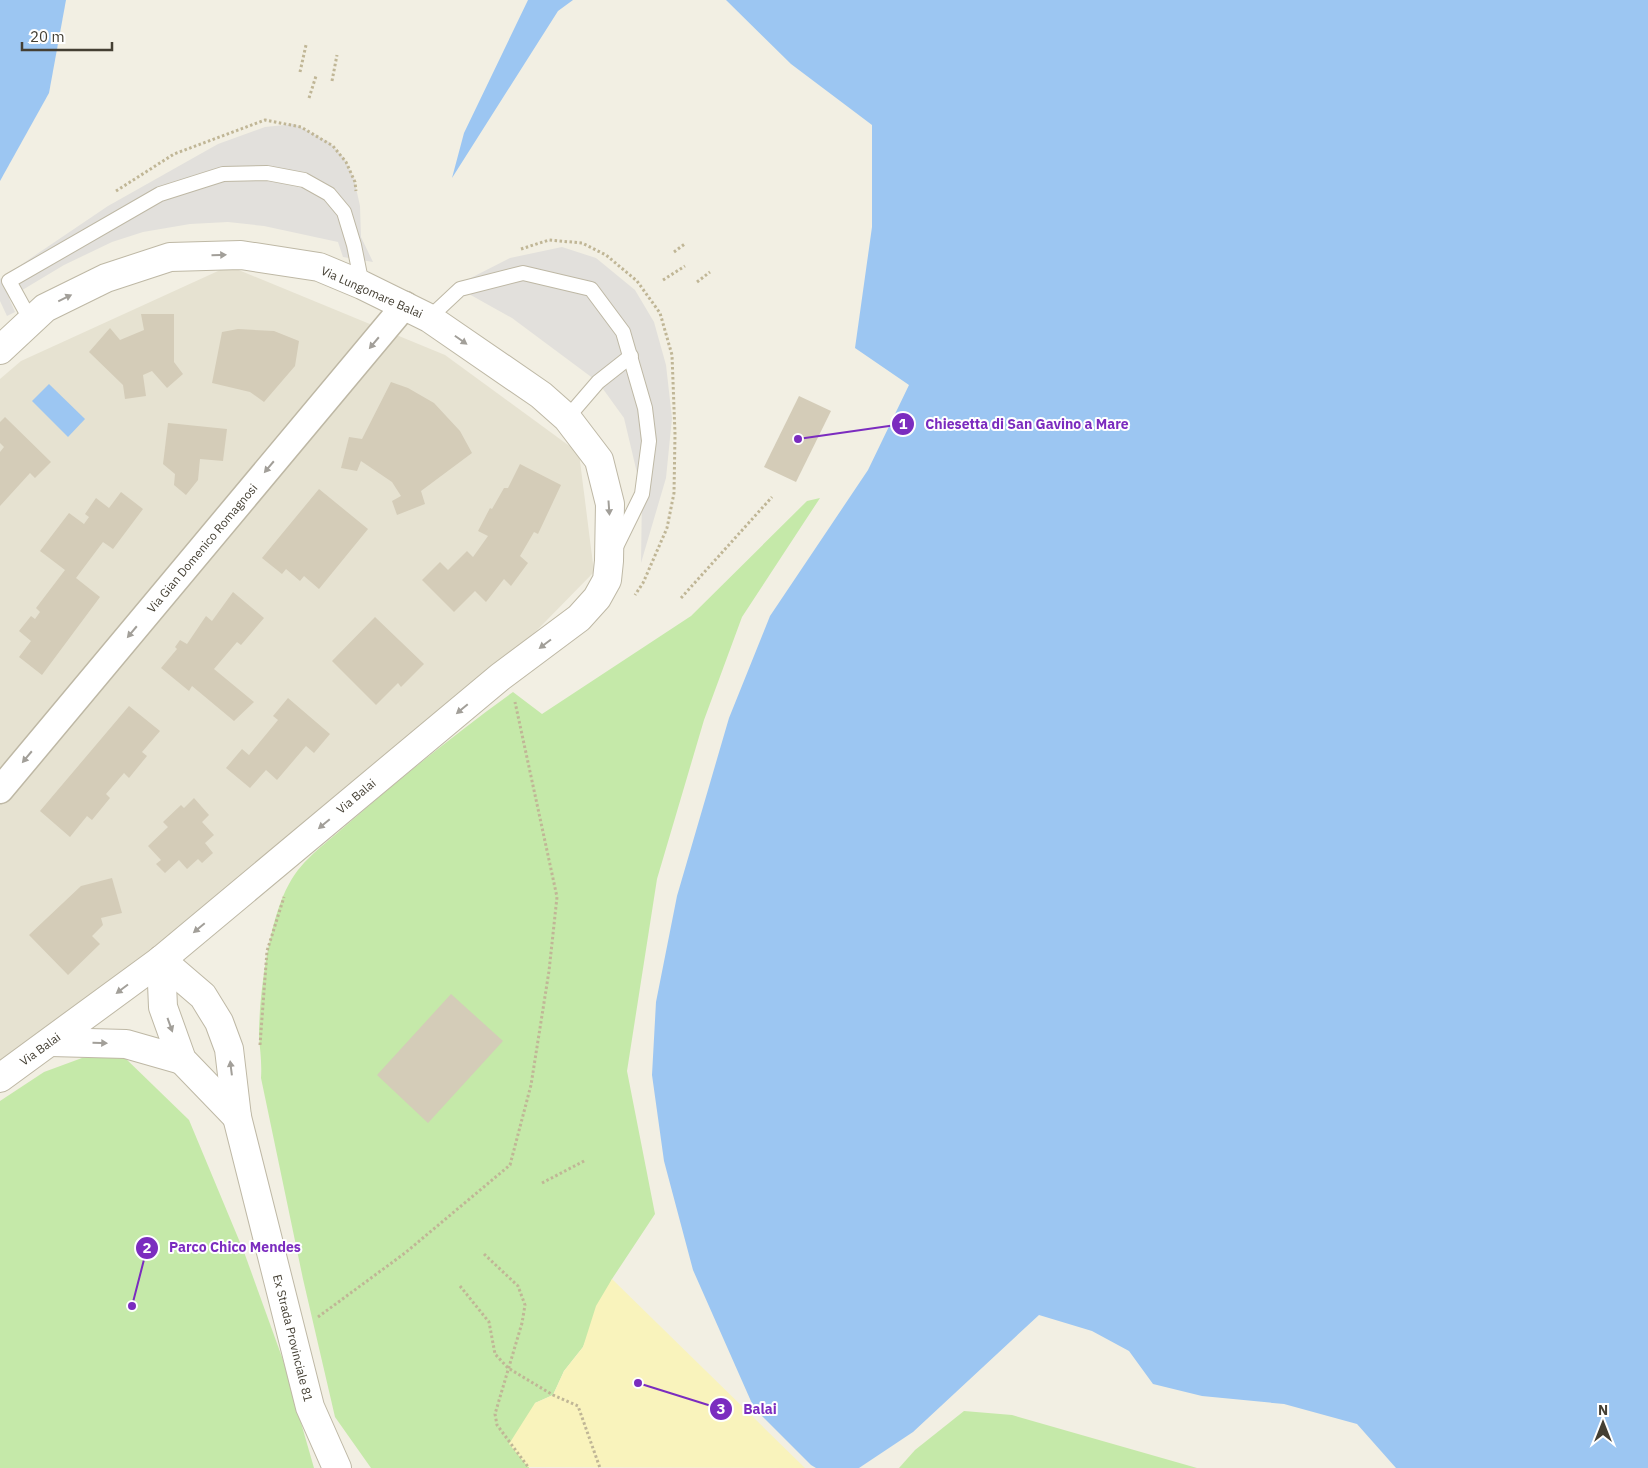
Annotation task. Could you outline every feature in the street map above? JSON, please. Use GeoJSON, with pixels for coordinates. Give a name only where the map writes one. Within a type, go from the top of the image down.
{"type":"FeatureCollection","features":[{"type":"Feature","properties":{"kind":"street","name":"Via Lungomare Balai"},"geometry":{"type":"LineString","coordinates":[[0,350],[45,308],[106,278],[170,257],[241,255],[319,267],[362,285],[429,318],[540,395],[567,418],[599,460]]}},
{"type":"Feature","properties":{"kind":"street","name":"Via Gian Domenico Romagnosi"},"geometry":{"type":"LineString","coordinates":[[0,790],[405,305]]}},
{"type":"Feature","properties":{"kind":"street","name":"Via Balai"},"geometry":{"type":"LineString","coordinates":[[0,1078],[162,960],[500,677],[579,618],[597,598],[607,580],[610,504],[599,460]]}},
{"type":"Feature","properties":{"kind":"street"},"geometry":{"type":"LineString","coordinates":[[162,960],[163,1008],[182,1060],[237,1116]]}},
{"type":"Feature","properties":{"kind":"street","name":"Ex Strada Provinciale 81"},"geometry":{"type":"LineString","coordinates":[[162,960],[203,996],[219,1022],[229,1048],[237,1116],[310,1407],[337,1468]]}},
{"type":"Feature","properties":{"kind":"street"},"geometry":{"type":"LineString","coordinates":[[51,1042],[126,1044],[182,1060]]}},
{"type":"Feature","properties":{"kind":"lane"},"geometry":{"type":"LineString","coordinates":[[31,321],[10,281],[160,194],[223,174],[267,173],[304,180],[329,194],[344,212],[354,245],[362,285]]}},
{"type":"Feature","properties":{"kind":"lane"},"geometry":{"type":"LineString","coordinates":[[429,318],[460,289],[524,273],[592,289],[623,332],[645,408],[649,441],[642,494],[609,561]]}},
{"type":"Feature","properties":{"kind":"lane"},"geometry":{"type":"LineString","coordinates":[[567,418],[598,382],[631,356]]}},
{"type":"Feature","properties":{"kind":"path"},"geometry":{"type":"LineString","coordinates":[[300,72],[306,45]]}},
{"type":"Feature","properties":{"kind":"path"},"geometry":{"type":"LineString","coordinates":[[332,81],[337,55]]}},
{"type":"Feature","properties":{"kind":"path"},"geometry":{"type":"LineString","coordinates":[[309,98],[316,76]]}},
{"type":"Feature","properties":{"kind":"path"},"geometry":{"type":"LineString","coordinates":[[674,252],[686,243]]}},
{"type":"Feature","properties":{"kind":"path"},"geometry":{"type":"LineString","coordinates":[[663,280],[684,266]]}},
{"type":"Feature","properties":{"kind":"path"},"geometry":{"type":"LineString","coordinates":[[697,282],[710,272]]}},
{"type":"Feature","properties":{"kind":"path"},"geometry":{"type":"LineString","coordinates":[[681,598],[772,497]]}},
{"type":"Feature","properties":{"kind":"path"},"geometry":{"type":"LineString","coordinates":[[312,1311],[314,1319],[405,1253],[510,1164],[531,1084],[549,971],[556,898],[513,692]]}},
{"type":"Feature","properties":{"kind":"path"},"geometry":{"type":"LineString","coordinates":[[260,1053],[267,951],[286,892]]}},
{"type":"Feature","properties":{"kind":"path"},"geometry":{"type":"LineString","coordinates":[[542,1183],[586,1160]]}},
{"type":"Feature","properties":{"kind":"path"},"geometry":{"type":"LineString","coordinates":[[484,1254],[518,1286],[525,1305],[522,1323],[495,1414],[497,1425],[529,1468]]}},
{"type":"Feature","properties":{"kind":"path"},"geometry":{"type":"LineString","coordinates":[[460,1286],[489,1322],[495,1354],[508,1368],[553,1395],[578,1406],[600,1468]]}},
{"type":"Feature","properties":{"kind":"shaded area"},"geometry":{"type":"Polygon","coordinates":[[[294,124],[329,142],[344,158],[354,179],[360,206],[361,237],[373,262],[343,257],[338,242],[264,226],[228,222],[190,224],[143,232],[112,242],[64,265],[9,298],[15,312],[7,316],[0,301],[0,279],[108,206],[218,144],[265,127],[294,124]]]}},
{"type":"Feature","properties":{"kind":"shaded area"},"geometry":{"type":"Polygon","coordinates":[[[562,247],[596,258],[635,290],[654,322],[666,365],[672,418],[666,478],[641,563],[642,494],[624,418],[598,382],[512,318],[460,289],[457,285],[510,258],[562,247]]]}},
{"type":"Feature","properties":{"kind":"shaded area"},"geometry":{"type":"Polygon","coordinates":[[[229,266],[445,355],[579,453],[594,572],[346,825],[0,1086],[0,379],[21,361],[229,266]]]}},
{"type":"Feature","properties":{"kind":"green space"},"geometry":{"type":"Polygon","coordinates":[[[820,498],[742,617],[704,720],[657,879],[627,1071],[655,1214],[612,1279],[583,1347],[564,1371],[553,1395],[535,1403],[529,1468],[371,1468],[335,1417],[303,1279],[261,1078],[259,1019],[263,979],[266,958],[282,899],[294,875],[316,851],[410,771],[492,707],[513,692],[542,714],[691,616],[807,501],[820,498]]]}},
{"type":"Feature","properties":{"kind":"green space"},"geometry":{"type":"Polygon","coordinates":[[[122,1055],[189,1120],[244,1252],[283,1360],[314,1468],[0,1468],[0,1101],[44,1072],[82,1058],[122,1055]]]}},
{"type":"Feature","properties":{"kind":"green space"},"geometry":{"type":"Polygon","coordinates":[[[964,1411],[1012,1415],[1197,1468],[899,1468],[915,1450],[964,1411]]]}},
{"type":"Feature","properties":{"kind":"sand"},"geometry":{"type":"Polygon","coordinates":[[[612,1279],[805,1468],[528,1467],[509,1444],[535,1403],[553,1395],[564,1371],[583,1347],[596,1306],[612,1279]]]}},
{"type":"Feature","properties":{"kind":"water"},"geometry":{"type":"Polygon","coordinates":[[[0,0],[66,0],[49,93],[0,181],[0,0]]]}},
{"type":"Feature","properties":{"kind":"water"},"geometry":{"type":"Polygon","coordinates":[[[528,0],[573,0],[558,11],[452,178],[464,133],[528,0]]]}},
{"type":"Feature","properties":{"kind":"water"},"geometry":{"type":"Polygon","coordinates":[[[726,0],[1648,0],[1648,1468],[1396,1468],[1357,1424],[1284,1404],[1202,1396],[1153,1384],[1129,1351],[1092,1331],[1039,1315],[913,1432],[859,1468],[816,1468],[754,1408],[693,1270],[664,1161],[652,1075],[656,1002],[677,896],[729,718],[770,616],[868,470],[909,385],[855,348],[872,227],[872,125],[791,64],[726,0]]]}},
{"type":"Feature","properties":{"kind":"water"},"geometry":{"type":"Polygon","coordinates":[[[49,384],[85,419],[68,437],[32,401],[49,384]]]}},
{"type":"Feature","properties":{"kind":"building"},"geometry":{"type":"Polygon","coordinates":[[[141,314],[174,314],[174,362],[183,374],[167,388],[152,371],[143,375],[146,396],[125,399],[123,385],[89,352],[110,328],[120,340],[144,330],[141,314]]]}},
{"type":"Feature","properties":{"kind":"building"},"geometry":{"type":"Polygon","coordinates":[[[238,329],[274,331],[299,341],[295,366],[264,402],[250,392],[212,383],[222,332],[238,329]]]}},
{"type":"Feature","properties":{"kind":"building"},"geometry":{"type":"Polygon","coordinates":[[[391,382],[408,388],[434,403],[460,431],[472,453],[421,491],[425,504],[397,515],[392,501],[401,496],[392,482],[361,461],[357,471],[341,468],[349,437],[362,439],[391,382]]]}},
{"type":"Feature","properties":{"kind":"building"},"geometry":{"type":"Polygon","coordinates":[[[799,396],[831,411],[796,482],[764,467],[799,396]]]}},
{"type":"Feature","properties":{"kind":"building"},"geometry":{"type":"Polygon","coordinates":[[[5,417],[51,462],[35,478],[30,473],[0,506],[0,452],[4,447],[0,443],[0,422],[5,417]]]}},
{"type":"Feature","properties":{"kind":"building"},"geometry":{"type":"Polygon","coordinates":[[[168,423],[227,429],[223,461],[200,459],[198,480],[186,495],[174,485],[175,474],[163,464],[168,423]]]}},
{"type":"Feature","properties":{"kind":"building"},"geometry":{"type":"Polygon","coordinates":[[[520,464],[561,485],[538,534],[534,532],[520,556],[528,563],[511,586],[504,579],[486,602],[475,591],[454,612],[422,580],[440,562],[448,570],[467,551],[473,557],[488,536],[478,531],[490,508],[492,509],[504,488],[508,488],[520,464]]]}},
{"type":"Feature","properties":{"kind":"building"},"geometry":{"type":"Polygon","coordinates":[[[319,489],[368,529],[319,589],[304,576],[300,581],[286,569],[282,574],[262,558],[319,489]]]}},
{"type":"Feature","properties":{"kind":"building"},"geometry":{"type":"Polygon","coordinates":[[[121,492],[143,509],[113,549],[103,542],[76,578],[100,597],[42,675],[19,657],[31,641],[19,631],[31,616],[35,619],[40,612],[36,608],[65,570],[40,551],[69,513],[84,524],[89,517],[85,514],[96,498],[109,508],[121,492]]]}},
{"type":"Feature","properties":{"kind":"building"},"geometry":{"type":"Polygon","coordinates":[[[233,592],[264,618],[241,645],[237,642],[214,669],[254,702],[234,721],[192,686],[189,691],[161,668],[177,649],[175,647],[180,640],[187,644],[206,616],[212,621],[233,592]]]}},
{"type":"Feature","properties":{"kind":"building"},"geometry":{"type":"Polygon","coordinates":[[[375,617],[424,664],[401,687],[398,683],[376,705],[332,661],[375,617]]]}},
{"type":"Feature","properties":{"kind":"building"},"geometry":{"type":"Polygon","coordinates":[[[288,698],[330,734],[314,753],[306,746],[277,780],[266,770],[250,788],[226,768],[242,749],[249,755],[278,720],[273,716],[288,698]]]}},
{"type":"Feature","properties":{"kind":"building"},"geometry":{"type":"Polygon","coordinates":[[[129,706],[160,731],[142,752],[147,756],[129,778],[124,773],[106,794],[110,798],[92,820],[87,816],[70,837],[40,811],[129,706]]]}},
{"type":"Feature","properties":{"kind":"building"},"geometry":{"type":"Polygon","coordinates":[[[194,798],[209,815],[202,822],[214,835],[205,843],[213,853],[202,863],[198,859],[187,869],[179,860],[165,873],[156,864],[161,860],[148,846],[168,827],[163,822],[181,805],[184,808],[194,798]]]}},
{"type":"Feature","properties":{"kind":"building"},"geometry":{"type":"Polygon","coordinates":[[[112,878],[122,913],[101,918],[103,925],[92,936],[100,944],[68,975],[29,935],[81,886],[112,878]]]}},
{"type":"Feature","properties":{"kind":"building"},"geometry":{"type":"Polygon","coordinates":[[[451,994],[503,1041],[428,1123],[377,1075],[451,994]]]}},
{"type":"Feature","properties":{"kind":"place","name":"Chiesetta di San Gavino a Mare"},"geometry":{"type":"Point","coordinates":[798,439]}},
{"type":"Feature","properties":{"kind":"place","name":"Parco Chico Mendes"},"geometry":{"type":"Point","coordinates":[132,1306]}},
{"type":"Feature","properties":{"kind":"place","name":"Balai"},"geometry":{"type":"Point","coordinates":[638,1383]}}]}
